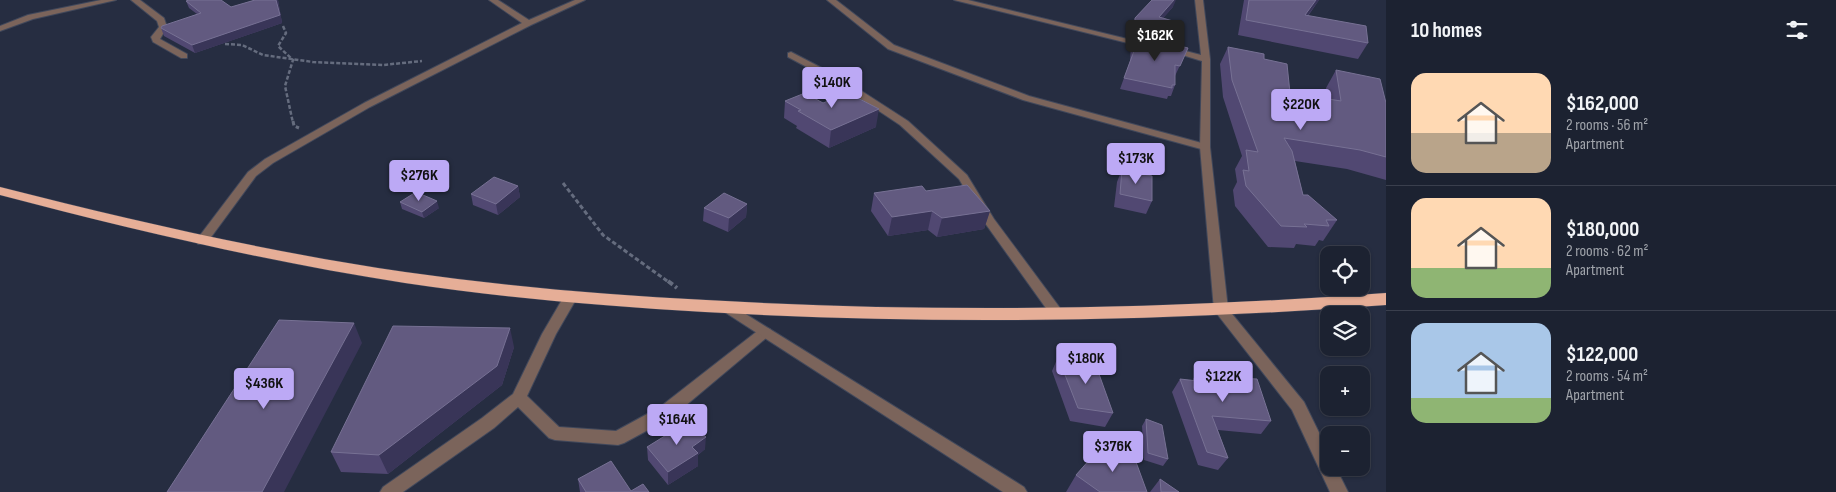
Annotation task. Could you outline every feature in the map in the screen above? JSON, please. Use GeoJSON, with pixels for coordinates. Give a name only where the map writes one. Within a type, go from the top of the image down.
{"type":"FeatureCollection","features":[{"type":"Feature","properties":{"kind":"highway"},"geometry":{"type":"LineString","coordinates":[[0,191],[202,241],[372,273],[571,296],[728,308],[844,313],[1058,315],[1221,310],[1386,299]]}},
{"type":"Feature","properties":{"kind":"street"},"geometry":{"type":"LineString","coordinates":[[0,29],[24,19],[96,0]]}},
{"type":"Feature","properties":{"kind":"street"},"geometry":{"type":"LineString","coordinates":[[84,4],[112,0]]}},
{"type":"Feature","properties":{"kind":"street"},"geometry":{"type":"LineString","coordinates":[[135,0],[161,20],[163,27],[155,37],[156,40],[184,56]]}},
{"type":"Feature","properties":{"kind":"street"},"geometry":{"type":"LineString","coordinates":[[493,0],[528,23]]}},
{"type":"Feature","properties":{"kind":"street"},"geometry":{"type":"LineString","coordinates":[[202,241],[252,174],[269,161],[312,135],[444,66],[528,23],[581,0]]}},
{"type":"Feature","properties":{"kind":"street"},"geometry":{"type":"LineString","coordinates":[[831,0],[891,47],[1026,98],[1205,146]]}},
{"type":"Feature","properties":{"kind":"street"},"geometry":{"type":"LineString","coordinates":[[958,0],[1206,59]]}},
{"type":"Feature","properties":{"kind":"street"},"geometry":{"type":"LineString","coordinates":[[1199,0],[1206,59],[1205,146],[1221,310],[1298,406],[1339,492]]}},
{"type":"Feature","properties":{"kind":"street"},"geometry":{"type":"LineString","coordinates":[[791,54],[840,81],[904,124],[963,178],[989,220],[1058,315]]}},
{"type":"Feature","properties":{"kind":"street"},"geometry":{"type":"LineString","coordinates":[[389,492],[488,423],[519,398],[549,334],[571,296]]}},
{"type":"Feature","properties":{"kind":"street"},"geometry":{"type":"LineString","coordinates":[[728,308],[1018,492]]}},
{"type":"Feature","properties":{"kind":"street"},"geometry":{"type":"LineString","coordinates":[[519,398],[555,433],[618,438],[666,412],[765,333]]}},
{"type":"Feature","properties":{"kind":"path"},"geometry":{"type":"LineString","coordinates":[[283,26],[286,33],[278,46],[293,60]]}},
{"type":"Feature","properties":{"kind":"path"},"geometry":{"type":"LineString","coordinates":[[224,44],[242,45],[263,55],[293,60],[383,65],[426,60],[444,66]]}},
{"type":"Feature","properties":{"kind":"path"},"geometry":{"type":"LineString","coordinates":[[293,60],[285,86],[294,126],[312,135]]}},
{"type":"Feature","properties":{"kind":"path"},"geometry":{"type":"LineString","coordinates":[[563,183],[603,235],[701,306]]}},
{"type":"Feature","properties":{"kind":"building"},"geometry":{"type":"Polygon","coordinates":[[[221,0],[231,7],[255,0],[276,0],[280,15],[192,45],[161,28],[162,26],[201,13],[186,1],[221,0]]]}},
{"type":"Feature","properties":{"kind":"building"},"geometry":{"type":"Polygon","coordinates":[[[1152,0],[1174,0],[1159,17],[1173,21],[1168,26],[1173,27],[1167,34],[1135,27],[1135,18],[1152,0]]]}},
{"type":"Feature","properties":{"kind":"building"},"geometry":{"type":"Polygon","coordinates":[[[1249,0],[1316,0],[1305,15],[1366,26],[1368,43],[1246,20],[1249,0]]]}},
{"type":"Feature","properties":{"kind":"building"},"geometry":{"type":"Polygon","coordinates":[[[1135,35],[1188,48],[1180,66],[1175,65],[1175,85],[1172,85],[1172,88],[1124,78],[1134,51],[1135,35]]]}},
{"type":"Feature","properties":{"kind":"building"},"geometry":{"type":"Polygon","coordinates":[[[1228,47],[1264,54],[1264,59],[1287,64],[1290,93],[1341,101],[1336,70],[1380,79],[1386,103],[1386,157],[1360,150],[1284,138],[1292,151],[1303,195],[1308,195],[1337,220],[1326,220],[1329,226],[1304,224],[1307,227],[1281,226],[1246,186],[1243,170],[1249,171],[1246,150],[1258,152],[1232,80],[1228,47]]]}},
{"type":"Feature","properties":{"kind":"building"},"geometry":{"type":"Polygon","coordinates":[[[805,93],[823,103],[848,93],[879,109],[831,130],[798,111],[801,110],[785,101],[805,93]]]}},
{"type":"Feature","properties":{"kind":"building"},"geometry":{"type":"Polygon","coordinates":[[[1122,169],[1152,176],[1152,201],[1120,194],[1122,169]]]}},
{"type":"Feature","properties":{"kind":"building"},"geometry":{"type":"Polygon","coordinates":[[[494,177],[518,186],[496,204],[471,194],[494,177]]]}},
{"type":"Feature","properties":{"kind":"building"},"geometry":{"type":"Polygon","coordinates":[[[967,185],[990,211],[942,218],[932,211],[892,217],[874,193],[922,186],[926,191],[967,185]]]}},
{"type":"Feature","properties":{"kind":"building"},"geometry":{"type":"Polygon","coordinates":[[[416,192],[437,201],[422,212],[400,202],[416,192]]]}},
{"type":"Feature","properties":{"kind":"building"},"geometry":{"type":"Polygon","coordinates":[[[724,193],[747,204],[729,218],[704,208],[724,193]]]}},
{"type":"Feature","properties":{"kind":"building"},"geometry":{"type":"Polygon","coordinates":[[[279,320],[354,323],[262,492],[167,492],[279,320]]]}},
{"type":"Feature","properties":{"kind":"building"},"geometry":{"type":"Polygon","coordinates":[[[393,326],[510,328],[497,366],[379,455],[331,452],[393,326]]]}},
{"type":"Feature","properties":{"kind":"building"},"geometry":{"type":"Polygon","coordinates":[[[1058,357],[1095,363],[1113,413],[1078,408],[1058,357]]]}},
{"type":"Feature","properties":{"kind":"building"},"geometry":{"type":"Polygon","coordinates":[[[1201,366],[1234,370],[1237,378],[1257,379],[1271,421],[1212,416],[1228,458],[1207,452],[1180,379],[1207,382],[1201,366]]]}},
{"type":"Feature","properties":{"kind":"building"},"geometry":{"type":"Polygon","coordinates":[[[1146,419],[1162,425],[1168,459],[1148,453],[1146,419]]]}},
{"type":"Feature","properties":{"kind":"building"},"geometry":{"type":"Polygon","coordinates":[[[689,421],[706,437],[692,447],[698,453],[668,472],[647,447],[689,421]]]}},
{"type":"Feature","properties":{"kind":"building"},"geometry":{"type":"Polygon","coordinates":[[[1099,449],[1110,456],[1120,450],[1136,462],[1147,492],[1100,492],[1076,475],[1099,449]]]}},
{"type":"Feature","properties":{"kind":"building"},"geometry":{"type":"Polygon","coordinates":[[[611,461],[631,491],[643,484],[649,492],[586,492],[578,479],[611,461]]]}},
{"type":"Feature","properties":{"kind":"building"},"geometry":{"type":"Polygon","coordinates":[[[1160,479],[1179,492],[1161,492],[1160,479]]]}}]}
